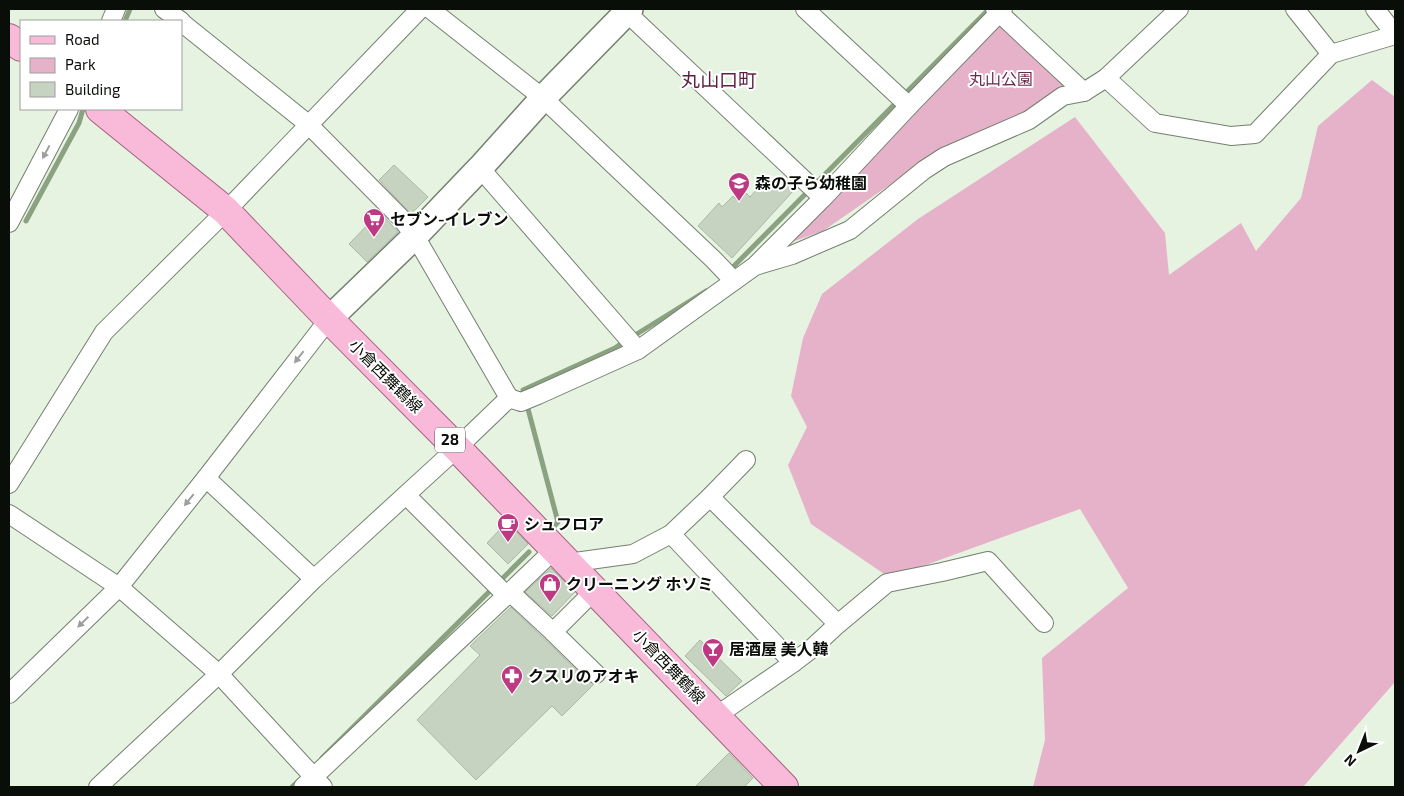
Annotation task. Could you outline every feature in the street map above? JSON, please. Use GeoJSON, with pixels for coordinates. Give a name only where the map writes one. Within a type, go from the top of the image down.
{"type":"FeatureCollection","features":[{"type":"Feature","properties":{"kind":"main road"},"geometry":{"type":"LineString","coordinates":[[9,38],[20,46]]}},
{"type":"Feature","properties":{"kind":"main road","name":"小倉西舞鶴線"},"geometry":{"type":"LineString","coordinates":[[101,110],[226,211],[784,787]]}},
{"type":"Feature","properties":{"kind":"street"},"geometry":{"type":"LineString","coordinates":[[164,9],[178,20]]}},
{"type":"Feature","properties":{"kind":"street"},"geometry":{"type":"LineString","coordinates":[[9,484],[104,332],[226,211],[420,9]]}},
{"type":"Feature","properties":{"kind":"street"},"geometry":{"type":"LineString","coordinates":[[430,9],[543,98],[732,278]]}},
{"type":"Feature","properties":{"kind":"street"},"geometry":{"type":"LineString","coordinates":[[804,9],[908,106]]}},
{"type":"Feature","properties":{"kind":"street"},"geometry":{"type":"LineString","coordinates":[[98,787],[218,674],[314,579],[457,448],[515,400],[538,395],[631,343],[732,278],[755,266],[792,255],[850,230],[944,156],[1029,120],[1063,96],[1084,92],[1106,78],[1179,9]]}},
{"type":"Feature","properties":{"kind":"street"},"geometry":{"type":"LineString","coordinates":[[1295,9],[1331,54]]}},
{"type":"Feature","properties":{"kind":"street"},"geometry":{"type":"LineString","coordinates":[[1106,78],[1155,123],[1231,136],[1255,134],[1331,54],[1395,34],[1375,9]]}},
{"type":"Feature","properties":{"kind":"street"},"geometry":{"type":"LineString","coordinates":[[9,694],[119,587],[329,319],[415,236],[627,10],[815,191]]}},
{"type":"Feature","properties":{"kind":"street"},"geometry":{"type":"LineString","coordinates":[[755,266],[815,191],[908,106],[999,10],[1084,92]]}},
{"type":"Feature","properties":{"kind":"street"},"geometry":{"type":"LineString","coordinates":[[182,23],[308,124],[400,217],[415,236],[515,400]]}},
{"type":"Feature","properties":{"kind":"street"},"geometry":{"type":"LineString","coordinates":[[9,222],[68,110]]}},
{"type":"Feature","properties":{"kind":"street"},"geometry":{"type":"LineString","coordinates":[[480,168],[631,343]]}},
{"type":"Feature","properties":{"kind":"street"},"geometry":{"type":"LineString","coordinates":[[9,514],[119,587],[218,674],[313,784],[503,590],[561,556],[633,554],[671,534],[746,460]]}},
{"type":"Feature","properties":{"kind":"street"},"geometry":{"type":"LineString","coordinates":[[206,478],[314,579]]}},
{"type":"Feature","properties":{"kind":"street"},"geometry":{"type":"LineString","coordinates":[[406,495],[503,590],[553,632],[596,674]]}},
{"type":"Feature","properties":{"kind":"street"},"geometry":{"type":"LineString","coordinates":[[710,497],[838,624]]}},
{"type":"Feature","properties":{"kind":"street"},"geometry":{"type":"LineString","coordinates":[[671,534],[793,664]]}},
{"type":"Feature","properties":{"kind":"street"},"geometry":{"type":"LineString","coordinates":[[716,716],[793,664],[888,583],[988,561],[1044,623]]}},
{"type":"Feature","properties":{"kind":"street"},"geometry":{"type":"LineString","coordinates":[[553,632],[595,590]]}},
{"type":"Feature","properties":{"kind":"green space","name":"丸山公園"},"geometry":{"type":"Polygon","coordinates":[[[1000,18],[1069,86],[1022,115],[940,150],[823,231],[783,245],[1000,18]]]}},
{"type":"Feature","properties":{"kind":"green space"},"geometry":{"type":"Polygon","coordinates":[[[1372,80],[1395,97],[1395,682],[1303,787],[1033,787],[1045,740],[1042,658],[1128,588],[1080,509],[890,578],[811,524],[788,465],[807,427],[791,396],[803,338],[822,294],[918,219],[1075,117],[1165,233],[1169,275],[1241,223],[1256,251],[1301,198],[1318,126],[1372,80]]]}},
{"type":"Feature","properties":{"kind":"building"},"geometry":{"type":"Polygon","coordinates":[[[394,165],[428,197],[411,214],[379,180],[394,165]]]}},
{"type":"Feature","properties":{"kind":"building"},"geometry":{"type":"Polygon","coordinates":[[[782,177],[795,189],[732,258],[698,226],[719,203],[722,207],[733,196],[738,201],[746,193],[750,197],[758,188],[762,191],[769,182],[774,187],[782,177]]]}},
{"type":"Feature","properties":{"kind":"building","name":"セブン-イレブン"},"geometry":{"type":"Polygon","coordinates":[[[380,212],[398,232],[367,262],[349,244],[380,212]]]}},
{"type":"Feature","properties":{"kind":"building","name":"シュフロア"},"geometry":{"type":"Polygon","coordinates":[[[507,522],[528,544],[508,564],[487,543],[507,522]]]}},
{"type":"Feature","properties":{"kind":"building","name":"クリーニング ホソミ"},"geometry":{"type":"Polygon","coordinates":[[[551,568],[575,592],[552,616],[525,592],[551,568]]]}},
{"type":"Feature","properties":{"kind":"building","name":"クスリのアオキ"},"geometry":{"type":"Polygon","coordinates":[[[511,607],[589,682],[594,684],[562,716],[552,706],[476,780],[417,720],[480,655],[470,646],[511,607]]]}},
{"type":"Feature","properties":{"kind":"building","name":"居酒屋 美人韓"},"geometry":{"type":"Polygon","coordinates":[[[700,640],[742,681],[726,696],[685,656],[700,640]]]}},
{"type":"Feature","properties":{"kind":"building"},"geometry":{"type":"Polygon","coordinates":[[[729,753],[753,778],[744,787],[695,787],[729,753]]]}},
{"type":"Feature","properties":{"kind":"waterway"},"geometry":{"type":"LineString","coordinates":[[125,20],[130,9]]}},
{"type":"Feature","properties":{"kind":"waterway"},"geometry":{"type":"LineString","coordinates":[[729,271],[989,9]]}},
{"type":"Feature","properties":{"kind":"waterway"},"geometry":{"type":"LineString","coordinates":[[26,221],[79,123],[83,110]]}},
{"type":"Feature","properties":{"kind":"waterway"},"geometry":{"type":"LineString","coordinates":[[632,337],[706,291]]}},
{"type":"Feature","properties":{"kind":"waterway"},"geometry":{"type":"LineString","coordinates":[[548,533],[558,522],[523,390],[615,348],[625,341]]}},
{"type":"Feature","properties":{"kind":"waterway"},"geometry":{"type":"LineString","coordinates":[[322,758],[529,552]]}},
{"type":"Feature","properties":{"kind":"waterway"},"geometry":{"type":"LineString","coordinates":[[292,787],[300,780]]}},
{"type":"Feature","properties":{"kind":"place","name":"森の子ら幼稚園"},"geometry":{"type":"Point","coordinates":[739,202]}},
{"type":"Feature","properties":{"kind":"place","name":"セブン-イレブン"},"geometry":{"type":"Point","coordinates":[374,238]}},
{"type":"Feature","properties":{"kind":"place","name":"シュフロア"},"geometry":{"type":"Point","coordinates":[508,543]}},
{"type":"Feature","properties":{"kind":"place","name":"クリーニング ホソミ"},"geometry":{"type":"Point","coordinates":[550,603]}},
{"type":"Feature","properties":{"kind":"place","name":"居酒屋 美人韓"},"geometry":{"type":"Point","coordinates":[713,668]}},
{"type":"Feature","properties":{"kind":"place","name":"クスリのアオキ"},"geometry":{"type":"Point","coordinates":[512,695]}},
{"type":"Feature","properties":{"kind":"district","name":"丸山口町"},"geometry":{"type":"Point","coordinates":[719,80]}}]}
